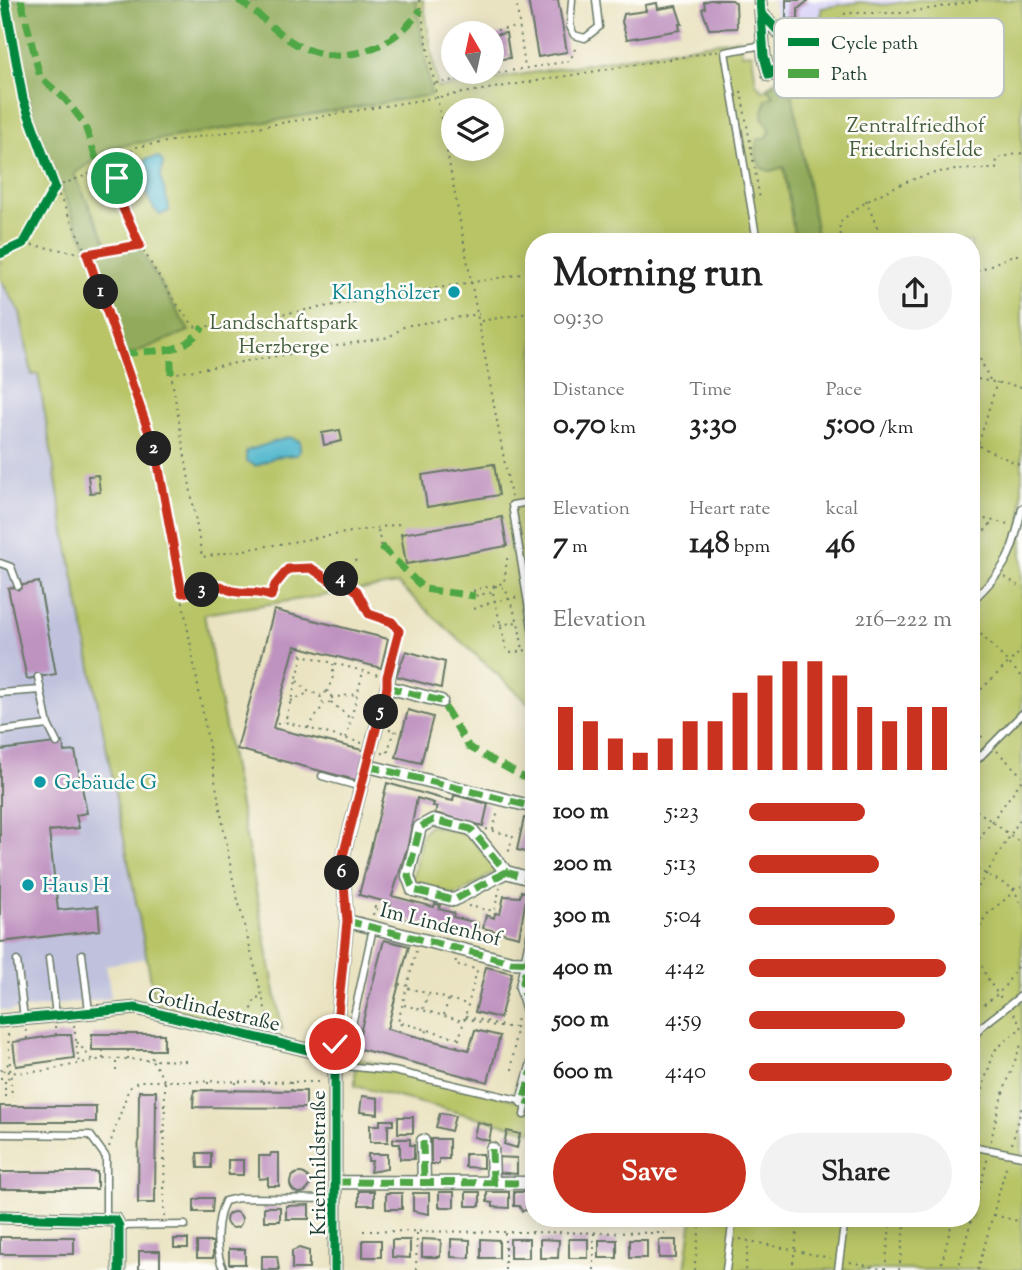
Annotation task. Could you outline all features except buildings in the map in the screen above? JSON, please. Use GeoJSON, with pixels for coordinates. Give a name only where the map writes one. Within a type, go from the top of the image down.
{"type":"FeatureCollection","features":[{"type":"Feature","properties":{"kind":"street"},"geometry":{"type":"LineString","coordinates":[[760,0],[767,75],[774,70]]}},
{"type":"Feature","properties":{"kind":"street"},"geometry":{"type":"LineString","coordinates":[[763,15],[774,27]]}},
{"type":"Feature","properties":{"kind":"street","name":"Kriemhildstraße"},"geometry":{"type":"LineString","coordinates":[[335,1270],[336,1061],[347,921],[342,860],[373,746],[393,655]]}},
{"type":"Feature","properties":{"kind":"street"},"geometry":{"type":"LineString","coordinates":[[387,682],[441,701]]}},
{"type":"Feature","properties":{"kind":"street"},"geometry":{"type":"LineString","coordinates":[[368,766],[525,805]]}},
{"type":"Feature","properties":{"kind":"street","name":"Im Lindenhof"},"geometry":{"type":"LineString","coordinates":[[433,820],[471,830],[505,872],[454,900],[413,890],[408,876],[420,827],[433,820]]}},
{"type":"Feature","properties":{"kind":"street"},"geometry":{"type":"LineString","coordinates":[[505,872],[525,878]]}},
{"type":"Feature","properties":{"kind":"street","name":"Im Lindenhof"},"geometry":{"type":"LineString","coordinates":[[347,921],[511,962],[525,962]]}},
{"type":"Feature","properties":{"kind":"street","name":"Im Lindenhof"},"geometry":{"type":"LineString","coordinates":[[525,978],[522,987],[525,1006]]}},
{"type":"Feature","properties":{"kind":"street","name":"Gotlindestraße"},"geometry":{"type":"LineString","coordinates":[[4,1026],[89,1011],[136,1008],[336,1061]]}},
{"type":"Feature","properties":{"kind":"street"},"geometry":{"type":"LineString","coordinates":[[423,1141],[424,1183]]}},
{"type":"Feature","properties":{"kind":"street"},"geometry":{"type":"LineString","coordinates":[[492,1149],[492,1183]]}},
{"type":"Feature","properties":{"kind":"street","name":"Kriemhildstraße"},"geometry":{"type":"LineString","coordinates":[[336,1182],[525,1183]]}},
{"type":"Feature","properties":{"kind":"street"},"geometry":{"type":"LineString","coordinates":[[0,1217],[114,1221],[119,1270]]}},
{"type":"Feature","properties":{"kind":"lane"},"geometry":{"type":"LineString","coordinates":[[572,0],[570,26],[574,35],[585,38],[599,27],[596,0]]}},
{"type":"Feature","properties":{"kind":"lane"},"geometry":{"type":"LineString","coordinates":[[755,233],[725,52],[763,45]]}},
{"type":"Feature","properties":{"kind":"lane"},"geometry":{"type":"LineString","coordinates":[[525,503],[512,505],[525,590]]}},
{"type":"Feature","properties":{"kind":"lane"},"geometry":{"type":"LineString","coordinates":[[980,593],[1000,574],[1013,549],[1022,508]]}},
{"type":"Feature","properties":{"kind":"lane"},"geometry":{"type":"LineString","coordinates":[[0,563],[11,567],[18,586]]}},
{"type":"Feature","properties":{"kind":"lane"},"geometry":{"type":"LineString","coordinates":[[38,677],[48,725],[53,729],[57,743]]}},
{"type":"Feature","properties":{"kind":"lane"},"geometry":{"type":"LineString","coordinates":[[0,693],[41,690]]}},
{"type":"Feature","properties":{"kind":"lane"},"geometry":{"type":"LineString","coordinates":[[980,756],[1022,714]]}},
{"type":"Feature","properties":{"kind":"lane"},"geometry":{"type":"LineString","coordinates":[[0,731],[48,725]]}},
{"type":"Feature","properties":{"kind":"lane"},"geometry":{"type":"LineString","coordinates":[[322,776],[362,787]]}},
{"type":"Feature","properties":{"kind":"lane"},"geometry":{"type":"LineString","coordinates":[[352,1025],[373,926]]}},
{"type":"Feature","properties":{"kind":"lane"},"geometry":{"type":"LineString","coordinates":[[82,954],[89,1011]]}},
{"type":"Feature","properties":{"kind":"lane"},"geometry":{"type":"LineString","coordinates":[[49,958],[55,1019]]}},
{"type":"Feature","properties":{"kind":"lane"},"geometry":{"type":"LineString","coordinates":[[17,961],[25,1023]]}},
{"type":"Feature","properties":{"kind":"lane"},"geometry":{"type":"LineString","coordinates":[[980,1028],[1022,995]]}},
{"type":"Feature","properties":{"kind":"lane"},"geometry":{"type":"LineString","coordinates":[[336,1061],[394,1070],[525,1101],[524,1115]]}},
{"type":"Feature","properties":{"kind":"lane"},"geometry":{"type":"LineString","coordinates":[[0,1134],[90,1135],[106,1157],[114,1221],[185,1225]]}},
{"type":"Feature","properties":{"kind":"lane"},"geometry":{"type":"LineString","coordinates":[[980,1148],[1022,1156]]}},
{"type":"Feature","properties":{"kind":"lane","name":"Kriemhildstraße"},"geometry":{"type":"LineString","coordinates":[[225,1270],[219,1262],[219,1214],[225,1201],[238,1198],[335,1199]]}},
{"type":"Feature","properties":{"kind":"lane"},"geometry":{"type":"LineString","coordinates":[[726,1270],[732,1227]]}},
{"type":"Feature","properties":{"kind":"lane"},"geometry":{"type":"LineString","coordinates":[[838,1270],[844,1227]]}},
{"type":"Feature","properties":{"kind":"path"},"geometry":{"type":"LineString","coordinates":[[5,0],[23,99],[55,187],[87,254],[156,453],[233,880],[271,1029]]}},
{"type":"Feature","properties":{"kind":"path"},"geometry":{"type":"LineString","coordinates":[[419,0],[471,282],[481,321],[512,505]]}},
{"type":"Feature","properties":{"kind":"path"},"geometry":{"type":"LineString","coordinates":[[516,0],[525,69]]}},
{"type":"Feature","properties":{"kind":"path"},"geometry":{"type":"LineString","coordinates":[[840,18],[846,13],[905,13],[981,0]]}},
{"type":"Feature","properties":{"kind":"path"},"geometry":{"type":"LineString","coordinates":[[504,29],[518,27]]}},
{"type":"Feature","properties":{"kind":"path"},"geometry":{"type":"LineString","coordinates":[[504,72],[570,61],[580,36]]}},
{"type":"Feature","properties":{"kind":"path"},"geometry":{"type":"LineString","coordinates":[[525,273],[197,328],[140,245],[117,195],[120,163],[136,147],[714,51],[725,52]]}},
{"type":"Feature","properties":{"kind":"path"},"geometry":{"type":"LineString","coordinates":[[435,83],[441,82]]}},
{"type":"Feature","properties":{"kind":"path"},"geometry":{"type":"LineString","coordinates":[[840,233],[839,224],[850,210],[866,200],[943,171],[996,169],[997,158],[1022,153]]}},
{"type":"Feature","properties":{"kind":"path"},"geometry":{"type":"LineString","coordinates":[[24,243],[55,187],[100,170]]}},
{"type":"Feature","properties":{"kind":"path"},"geometry":{"type":"LineString","coordinates":[[866,200],[879,233]]}},
{"type":"Feature","properties":{"kind":"path"},"geometry":{"type":"LineString","coordinates":[[0,254],[24,243],[87,254],[140,245]]}},
{"type":"Feature","properties":{"kind":"path"},"geometry":{"type":"LineString","coordinates":[[980,270],[1013,256],[1022,256]]}},
{"type":"Feature","properties":{"kind":"path"},"geometry":{"type":"LineString","coordinates":[[399,524],[202,558],[171,374],[388,337],[405,326],[479,314]]}},
{"type":"Feature","properties":{"kind":"path"},"geometry":{"type":"LineString","coordinates":[[481,321],[525,314]]}},
{"type":"Feature","properties":{"kind":"path"},"geometry":{"type":"LineString","coordinates":[[980,359],[990,381]]}},
{"type":"Feature","properties":{"kind":"path"},"geometry":{"type":"LineString","coordinates":[[980,380],[1022,387]]}},
{"type":"Feature","properties":{"kind":"path"},"geometry":{"type":"LineString","coordinates":[[980,438],[997,382]]}},
{"type":"Feature","properties":{"kind":"path"},"geometry":{"type":"LineString","coordinates":[[980,446],[1022,466]]}},
{"type":"Feature","properties":{"kind":"path"},"geometry":{"type":"LineString","coordinates":[[980,518],[1018,527]]}},
{"type":"Feature","properties":{"kind":"path"},"geometry":{"type":"LineString","coordinates":[[980,536],[993,520]]}},
{"type":"Feature","properties":{"kind":"path"},"geometry":{"type":"LineString","coordinates":[[378,528],[381,546]]}},
{"type":"Feature","properties":{"kind":"path"},"geometry":{"type":"LineString","coordinates":[[492,592],[475,596],[474,590],[504,583],[507,559],[520,558]]}},
{"type":"Feature","properties":{"kind":"path"},"geometry":{"type":"LineString","coordinates":[[342,580],[356,560]]}},
{"type":"Feature","properties":{"kind":"path"},"geometry":{"type":"LineString","coordinates":[[182,593],[221,586],[233,594],[259,591],[271,596],[275,585],[288,569],[311,568],[335,584],[339,578],[357,591],[369,614],[397,625],[399,631],[393,655]]}},
{"type":"Feature","properties":{"kind":"path"},"geometry":{"type":"LineString","coordinates":[[1000,574],[1022,588]]}},
{"type":"Feature","properties":{"kind":"path"},"geometry":{"type":"LineString","coordinates":[[494,586],[505,589],[519,622],[523,651],[510,653],[506,648],[503,624],[492,592],[494,586]]}},
{"type":"Feature","properties":{"kind":"path"},"geometry":{"type":"LineString","coordinates":[[474,609],[495,601],[525,596]]}},
{"type":"Feature","properties":{"kind":"path"},"geometry":{"type":"LineString","coordinates":[[493,626],[519,622]]}},
{"type":"Feature","properties":{"kind":"path"},"geometry":{"type":"LineString","coordinates":[[980,633],[1022,677]]}},
{"type":"Feature","properties":{"kind":"path"},"geometry":{"type":"LineString","coordinates":[[296,649],[303,655],[363,671],[387,682]]}},
{"type":"Feature","properties":{"kind":"path"},"geometry":{"type":"LineString","coordinates":[[980,690],[1022,650]]}},
{"type":"Feature","properties":{"kind":"path"},"geometry":{"type":"LineString","coordinates":[[285,722],[303,655]]}},
{"type":"Feature","properties":{"kind":"path"},"geometry":{"type":"LineString","coordinates":[[296,680],[309,692],[321,695],[326,693],[333,677],[333,663]]}},
{"type":"Feature","properties":{"kind":"path"},"geometry":{"type":"LineString","coordinates":[[346,738],[363,671]]}},
{"type":"Feature","properties":{"kind":"path"},"geometry":{"type":"LineString","coordinates":[[286,689],[293,691]]}},
{"type":"Feature","properties":{"kind":"path"},"geometry":{"type":"LineString","coordinates":[[291,701],[309,692]]}},
{"type":"Feature","properties":{"kind":"path"},"geometry":{"type":"LineString","coordinates":[[326,693],[351,719]]}},
{"type":"Feature","properties":{"kind":"path"},"geometry":{"type":"LineString","coordinates":[[307,729],[324,704],[357,694]]}},
{"type":"Feature","properties":{"kind":"path"},"geometry":{"type":"LineString","coordinates":[[321,695],[324,704]]}},
{"type":"Feature","properties":{"kind":"path"},"geometry":{"type":"LineString","coordinates":[[277,724],[285,722],[373,746]]}},
{"type":"Feature","properties":{"kind":"path"},"geometry":{"type":"LineString","coordinates":[[298,732],[299,726]]}},
{"type":"Feature","properties":{"kind":"path"},"geometry":{"type":"LineString","coordinates":[[387,729],[398,732]]}},
{"type":"Feature","properties":{"kind":"path"},"geometry":{"type":"LineString","coordinates":[[387,754],[394,731]]}},
{"type":"Feature","properties":{"kind":"path"},"geometry":{"type":"LineString","coordinates":[[980,735],[1022,776]]}},
{"type":"Feature","properties":{"kind":"path"},"geometry":{"type":"LineString","coordinates":[[980,838],[1022,780]]}},
{"type":"Feature","properties":{"kind":"path"},"geometry":{"type":"LineString","coordinates":[[493,831],[498,798]]}},
{"type":"Feature","properties":{"kind":"path"},"geometry":{"type":"LineString","coordinates":[[980,812],[1022,844]]}},
{"type":"Feature","properties":{"kind":"path"},"geometry":{"type":"LineString","coordinates":[[980,883],[1022,817]]}},
{"type":"Feature","properties":{"kind":"path"},"geometry":{"type":"LineString","coordinates":[[457,903],[494,911],[513,836],[480,827]]}},
{"type":"Feature","properties":{"kind":"path"},"geometry":{"type":"LineString","coordinates":[[980,871],[1014,888],[1022,886]]}},
{"type":"Feature","properties":{"kind":"path"},"geometry":{"type":"LineString","coordinates":[[1014,888],[1022,906]]}},
{"type":"Feature","properties":{"kind":"path"},"geometry":{"type":"LineString","coordinates":[[980,930],[986,915],[1010,896],[1014,888]]}},
{"type":"Feature","properties":{"kind":"path"},"geometry":{"type":"LineString","coordinates":[[375,908],[387,911]]}},
{"type":"Feature","properties":{"kind":"path"},"geometry":{"type":"LineString","coordinates":[[416,953],[398,1022],[459,1038]]}},
{"type":"Feature","properties":{"kind":"path"},"geometry":{"type":"LineString","coordinates":[[981,1006],[1006,988],[1022,957]]}},
{"type":"Feature","properties":{"kind":"path"},"geometry":{"type":"LineString","coordinates":[[980,967],[998,995]]}},
{"type":"Feature","properties":{"kind":"path"},"geometry":{"type":"LineString","coordinates":[[457,1047],[477,968]]}},
{"type":"Feature","properties":{"kind":"path"},"geometry":{"type":"LineString","coordinates":[[399,985],[468,1004]]}},
{"type":"Feature","properties":{"kind":"path"},"geometry":{"type":"LineString","coordinates":[[473,987],[481,989]]}},
{"type":"Feature","properties":{"kind":"path"},"geometry":{"type":"LineString","coordinates":[[423,1010],[428,993]]}},
{"type":"Feature","properties":{"kind":"path"},"geometry":{"type":"LineString","coordinates":[[248,1023],[255,998],[262,997]]}},
{"type":"Feature","properties":{"kind":"path"},"geometry":{"type":"LineString","coordinates":[[444,1016],[448,999]]}},
{"type":"Feature","properties":{"kind":"path"},"geometry":{"type":"LineString","coordinates":[[512,1070],[516,1051],[514,1028],[524,999]]}},
{"type":"Feature","properties":{"kind":"path"},"geometry":{"type":"LineString","coordinates":[[402,1005],[509,1028],[525,1027]]}},
{"type":"Feature","properties":{"kind":"path"},"geometry":{"type":"LineString","coordinates":[[980,1103],[995,1051],[1022,1028],[1012,1012]]}},
{"type":"Feature","properties":{"kind":"path"},"geometry":{"type":"LineString","coordinates":[[55,1019],[56,1036]]}},
{"type":"Feature","properties":{"kind":"path"},"geometry":{"type":"LineString","coordinates":[[74,1021],[79,1065]]}},
{"type":"Feature","properties":{"kind":"path"},"geometry":{"type":"LineString","coordinates":[[25,1023],[27,1039]]}},
{"type":"Feature","properties":{"kind":"path"},"geometry":{"type":"LineString","coordinates":[[399,1032],[401,1023]]}},
{"type":"Feature","properties":{"kind":"path"},"geometry":{"type":"LineString","coordinates":[[4,1026],[11,1060],[12,1097]]}},
{"type":"Feature","properties":{"kind":"path"},"geometry":{"type":"LineString","coordinates":[[425,1039],[427,1030]]}},
{"type":"Feature","properties":{"kind":"path"},"geometry":{"type":"LineString","coordinates":[[76,1041],[93,1061]]}},
{"type":"Feature","properties":{"kind":"path"},"geometry":{"type":"LineString","coordinates":[[103,1050],[103,1060]]}},
{"type":"Feature","properties":{"kind":"path"},"geometry":{"type":"LineString","coordinates":[[128,1050],[128,1060]]}},
{"type":"Feature","properties":{"kind":"path"},"geometry":{"type":"LineString","coordinates":[[151,1050],[152,1060],[165,1081],[164,1225]]}},
{"type":"Feature","properties":{"kind":"path"},"geometry":{"type":"LineString","coordinates":[[11,1060],[2,1071],[12,1074],[103,1060],[187,1061]]}},
{"type":"Feature","properties":{"kind":"path"},"geometry":{"type":"LineString","coordinates":[[116,1060],[116,1071]]}},
{"type":"Feature","properties":{"kind":"path"},"geometry":{"type":"LineString","coordinates":[[187,1074],[188,1082]]}},
{"type":"Feature","properties":{"kind":"path"},"geometry":{"type":"LineString","coordinates":[[0,1078],[12,1079]]}},
{"type":"Feature","properties":{"kind":"path"},"geometry":{"type":"LineString","coordinates":[[5,1078],[5,1097]]}},
{"type":"Feature","properties":{"kind":"path"},"geometry":{"type":"LineString","coordinates":[[980,1078],[985,1079]]}},
{"type":"Feature","properties":{"kind":"path"},"geometry":{"type":"LineString","coordinates":[[106,1157],[129,1088],[139,1081],[321,1082]]}},
{"type":"Feature","properties":{"kind":"path"},"geometry":{"type":"LineString","coordinates":[[208,1081],[208,1091]]}},
{"type":"Feature","properties":{"kind":"path"},"geometry":{"type":"LineString","coordinates":[[236,1082],[236,1091]]}},
{"type":"Feature","properties":{"kind":"path"},"geometry":{"type":"LineString","coordinates":[[263,1082],[263,1091]]}},
{"type":"Feature","properties":{"kind":"path"},"geometry":{"type":"LineString","coordinates":[[291,1082],[291,1091]]}},
{"type":"Feature","properties":{"kind":"path"},"geometry":{"type":"LineString","coordinates":[[156,1105],[165,1105]]}},
{"type":"Feature","properties":{"kind":"path"},"geometry":{"type":"LineString","coordinates":[[978,1270],[1022,1106]]}},
{"type":"Feature","properties":{"kind":"path"},"geometry":{"type":"LineString","coordinates":[[155,1133],[165,1133]]}},
{"type":"Feature","properties":{"kind":"path"},"geometry":{"type":"LineString","coordinates":[[155,1160],[164,1160]]}},
{"type":"Feature","properties":{"kind":"path"},"geometry":{"type":"LineString","coordinates":[[155,1188],[164,1188]]}},
{"type":"Feature","properties":{"kind":"path"},"geometry":{"type":"LineString","coordinates":[[993,1215],[1022,1222]]}},
{"type":"Feature","properties":{"kind":"path"},"geometry":{"type":"LineString","coordinates":[[694,1270],[700,1227]]}},
{"type":"Feature","properties":{"kind":"path"},"geometry":{"type":"LineString","coordinates":[[792,1270],[798,1227]]}},
{"type":"Feature","properties":{"kind":"path"},"geometry":{"type":"LineString","coordinates":[[731,1237],[885,1270],[890,1227]]}},
{"type":"Feature","properties":{"kind":"path"},"geometry":{"type":"LineString","coordinates":[[899,1270],[905,1227]]}},
{"type":"Feature","properties":{"kind":"path"},"geometry":{"type":"LineString","coordinates":[[940,1270],[951,1227]]}},
{"type":"Feature","properties":{"kind":"path"},"geometry":{"type":"LineString","coordinates":[[363,1231],[665,1233]]}},
{"type":"Feature","properties":{"kind":"path"},"geometry":{"type":"LineString","coordinates":[[416,1270],[417,1232]]}},
{"type":"Feature","properties":{"kind":"path"},"geometry":{"type":"LineString","coordinates":[[505,1232],[505,1270]]}},
{"type":"Feature","properties":{"kind":"path"},"geometry":{"type":"LineString","coordinates":[[594,1232],[594,1270]]}},
{"type":"Feature","properties":{"kind":"path"},"geometry":{"type":"LineString","coordinates":[[745,1270],[749,1241]]}},
{"type":"Feature","properties":{"kind":"shaded area"},"geometry":{"type":"Polygon","coordinates":[[[773,0],[918,0],[884,5],[860,2],[821,8],[822,18],[776,16],[773,0]]]}},
{"type":"Feature","properties":{"kind":"shaded area"},"geometry":{"type":"Polygon","coordinates":[[[0,279],[20,312],[32,374],[38,374],[65,532],[147,958],[106,965],[111,998],[7,1011],[0,1009],[0,279]]]}},
{"type":"Feature","properties":{"kind":"green space","name":"Landschaftspark Herzberge"},"geometry":{"type":"Polygon","coordinates":[[[0,0],[423,0],[438,88],[463,84],[504,84],[504,77],[739,39],[742,54],[752,53],[756,83],[763,91],[774,82],[774,98],[1004,98],[1004,18],[820,18],[821,8],[860,2],[884,5],[918,0],[1022,0],[1022,1270],[685,1270],[691,1227],[980,1227],[980,233],[525,233],[525,700],[398,584],[204,614],[282,1029],[227,1015],[225,1023],[151,1004],[153,992],[65,532],[38,374],[32,375],[20,312],[0,279],[0,0]]]}},
{"type":"Feature","properties":{"kind":"green space"},"geometry":{"type":"Polygon","coordinates":[[[8,0],[416,0],[431,95],[112,147],[74,174],[111,252],[139,248],[189,331],[126,356],[94,262],[58,183],[32,112],[8,0]]]}},
{"type":"Feature","properties":{"kind":"green space"},"geometry":{"type":"Polygon","coordinates":[[[774,82],[774,96],[767,88],[774,82]]]}},
{"type":"Feature","properties":{"kind":"green space"},"geometry":{"type":"Polygon","coordinates":[[[774,96],[793,98],[817,233],[794,233],[784,167],[770,171],[761,168],[755,153],[757,140],[767,137],[771,131],[762,117],[766,100],[774,96]]]}},
{"type":"Feature","properties":{"kind":"green space"},"geometry":{"type":"Polygon","coordinates":[[[429,825],[468,834],[497,871],[456,895],[418,888],[412,883],[421,836],[429,825]]]}},
{"type":"Feature","properties":{"kind":"green space"},"geometry":{"type":"Polygon","coordinates":[[[355,1058],[525,1103],[525,1130],[355,1086],[355,1058]]]}},
{"type":"Feature","properties":{"kind":"water"},"geometry":{"type":"Polygon","coordinates":[[[158,157],[163,162],[161,179],[169,207],[169,211],[160,215],[151,204],[144,173],[146,159],[158,157]]]}},
{"type":"Feature","properties":{"kind":"water"},"geometry":{"type":"Polygon","coordinates":[[[289,437],[300,441],[300,451],[296,455],[275,457],[256,466],[246,461],[246,451],[289,437]]]}},
{"type":"Feature","properties":{"kind":"marked path"},"geometry":{"type":"LineString","coordinates":[[21,0],[40,77],[65,99],[84,123],[100,170],[116,195]]}},
{"type":"Feature","properties":{"kind":"marked path"},"geometry":{"type":"LineString","coordinates":[[238,0],[294,43],[328,55],[346,55],[381,44],[410,23],[421,9]]}},
{"type":"Feature","properties":{"kind":"marked path"},"geometry":{"type":"LineString","coordinates":[[100,170],[119,153],[127,154]]}},
{"type":"Feature","properties":{"kind":"marked path"},"geometry":{"type":"LineString","coordinates":[[123,355],[175,348],[194,337],[203,327]]}},
{"type":"Feature","properties":{"kind":"marked path"},"geometry":{"type":"LineString","coordinates":[[171,352],[171,374]]}},
{"type":"Feature","properties":{"kind":"marked path"},"geometry":{"type":"LineString","coordinates":[[381,546],[424,589],[475,596]]}},
{"type":"Feature","properties":{"kind":"marked path"},"geometry":{"type":"LineString","coordinates":[[387,687],[441,701],[469,747],[525,778]]}},
{"type":"Feature","properties":{"kind":"marked path"},"geometry":{"type":"LineString","coordinates":[[368,766],[525,805]]}},
{"type":"Feature","properties":{"kind":"marked path"},"geometry":{"type":"LineString","coordinates":[[433,820],[471,829],[506,872],[454,900],[413,890],[408,876],[420,827],[433,820]]}},
{"type":"Feature","properties":{"kind":"marked path"},"geometry":{"type":"LineString","coordinates":[[506,872],[525,877]]}},
{"type":"Feature","properties":{"kind":"marked path"},"geometry":{"type":"LineString","coordinates":[[347,921],[511,962],[525,963]]}},
{"type":"Feature","properties":{"kind":"marked path"},"geometry":{"type":"LineString","coordinates":[[525,973],[522,987],[525,997]]}},
{"type":"Feature","properties":{"kind":"marked path"},"geometry":{"type":"LineString","coordinates":[[525,1094],[525,1102]]}},
{"type":"Feature","properties":{"kind":"marked path"},"geometry":{"type":"LineString","coordinates":[[423,1141],[424,1183]]}},
{"type":"Feature","properties":{"kind":"marked path"},"geometry":{"type":"LineString","coordinates":[[492,1149],[493,1183]]}},
{"type":"Feature","properties":{"kind":"marked path"},"geometry":{"type":"LineString","coordinates":[[336,1182],[525,1183]]}},
{"type":"Feature","properties":{"kind":"cycle path"},"geometry":{"type":"LineString","coordinates":[[0,254],[24,243],[55,187],[23,99],[5,0]]}},
{"type":"Feature","properties":{"kind":"cycle path"},"geometry":{"type":"LineString","coordinates":[[760,0],[764,56],[769,75],[774,71]]}},
{"type":"Feature","properties":{"kind":"cycle path"},"geometry":{"type":"LineString","coordinates":[[763,15],[774,27]]}},
{"type":"Feature","properties":{"kind":"cycle path"},"geometry":{"type":"LineString","coordinates":[[335,1270],[335,1044],[347,921],[342,860],[393,655]]}},
{"type":"Feature","properties":{"kind":"cycle path"},"geometry":{"type":"LineString","coordinates":[[0,1021],[136,1008],[336,1057]]}},
{"type":"Feature","properties":{"kind":"cycle path"},"geometry":{"type":"LineString","coordinates":[[0,1217],[116,1220],[119,1226],[119,1270]]}},
{"type":"Feature","properties":{"kind":"place","name":"Klanghölzer"},"geometry":{"type":"Point","coordinates":[454,292]}},
{"type":"Feature","properties":{"kind":"place","name":"Gebäude G"},"geometry":{"type":"Point","coordinates":[40,782]}},
{"type":"Feature","properties":{"kind":"place","name":"Haus H"},"geometry":{"type":"Point","coordinates":[28,885]}},
{"type":"Feature","properties":{"kind":"route"},"geometry":{"type":"LineString","coordinates":[[117,178],[117,195],[140,245],[87,254],[156,453],[182,593],[221,586],[233,594],[259,591],[271,596],[275,585],[288,569],[311,568],[335,584],[339,578],[354,588],[369,614],[392,622],[397,625],[399,631],[362,787],[343,853],[343,894],[347,921],[335,1044]]}},
{"type":"Feature","properties":{"kind":"park label","name":"Zentralfriedhof Friedrichsfelde"},"geometry":{"type":"Point","coordinates":[916,137]}}]}
